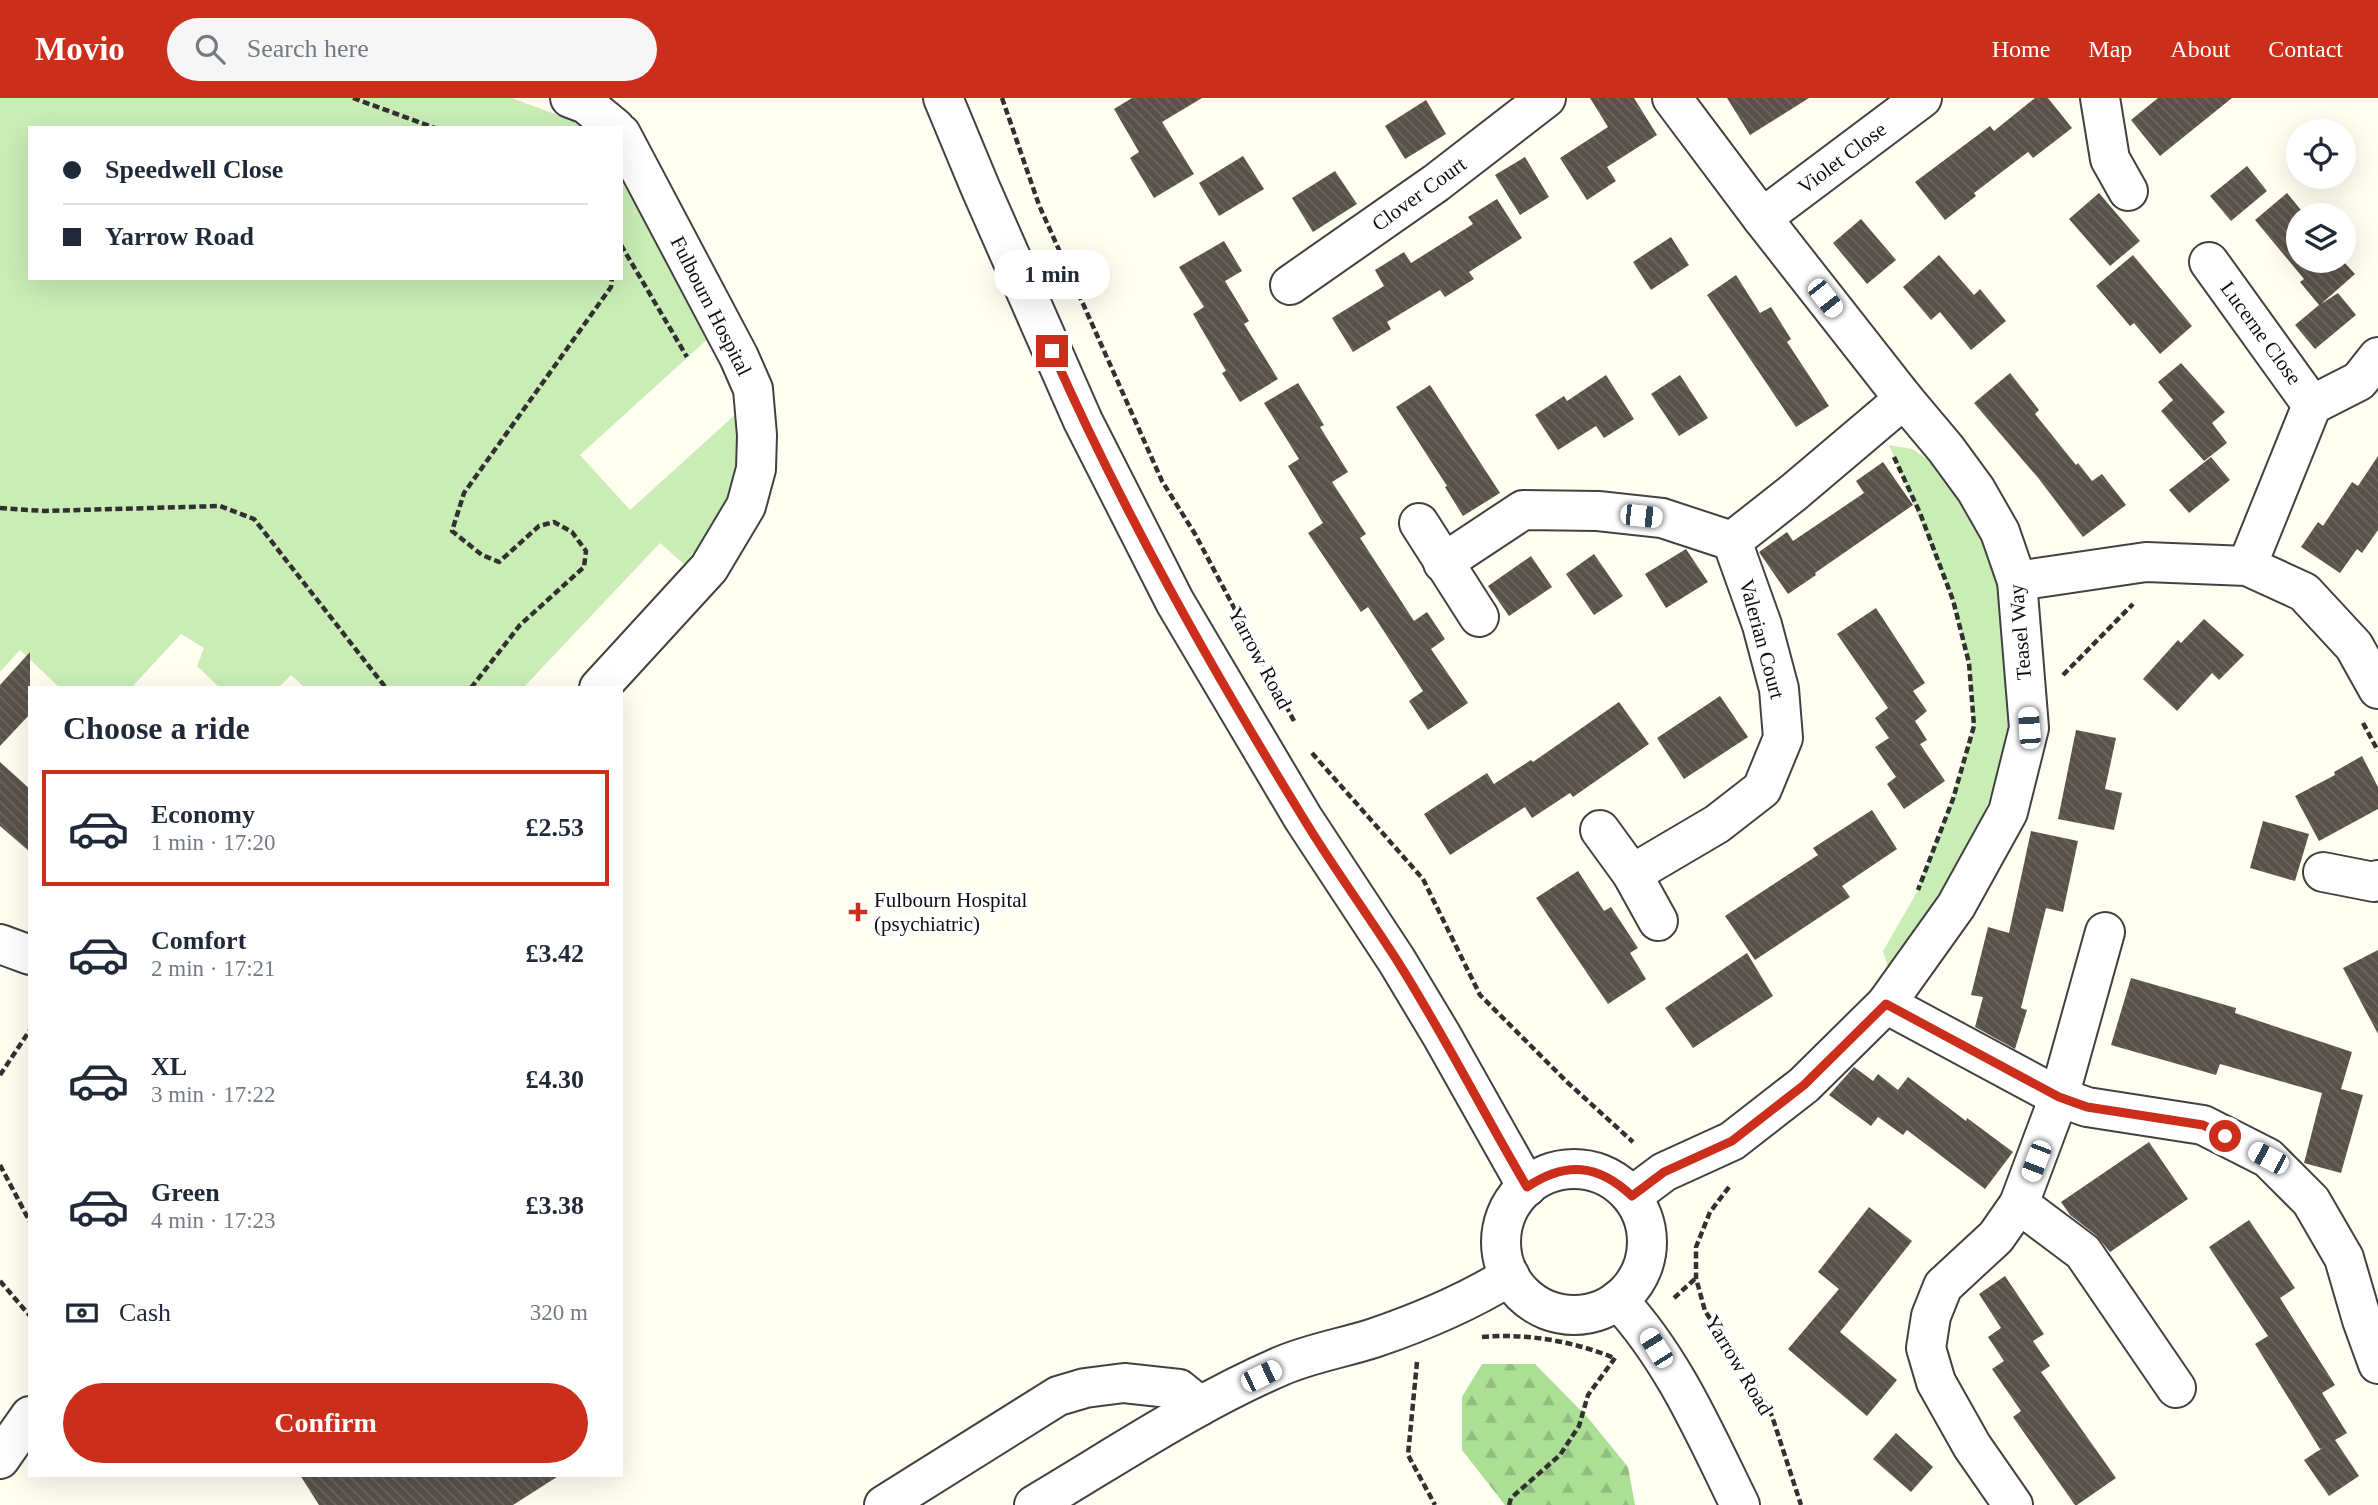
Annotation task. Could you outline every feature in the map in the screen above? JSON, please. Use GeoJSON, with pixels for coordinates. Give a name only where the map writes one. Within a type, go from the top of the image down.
{"type":"FeatureCollection","features":[{"type":"Feature","properties":{"kind":"street"},"geometry":{"type":"LineString","coordinates":[[569,98],[586,104],[613,126]]}},
{"type":"Feature","properties":{"kind":"street","name":"Yarrow Road"},"geometry":{"type":"LineString","coordinates":[[943,98],[1083,421],[1175,602],[1303,818],[1397,961],[1527,1187]]}},
{"type":"Feature","properties":{"kind":"street","name":"Clover Court"},"geometry":{"type":"LineString","coordinates":[[1290,285],[1436,183],[1546,98]]}},
{"type":"Feature","properties":{"kind":"street","name":"Teasel Way"},"geometry":{"type":"LineString","coordinates":[[1632,1196],[1664,1172],[1732,1141],[1804,1085],[1886,1004],[1956,906],[2008,812],[2029,728],[2017,581],[2000,532],[1976,490],[1946,449],[1762,218],[1672,98]]}},
{"type":"Feature","properties":{"kind":"street","name":"Violet Close"},"geometry":{"type":"LineString","coordinates":[[1762,218],[1922,98]]}},
{"type":"Feature","properties":{"kind":"street"},"geometry":{"type":"LineString","coordinates":[[2100,98],[2110,159],[2128,191]]}},
{"type":"Feature","properties":{"kind":"street","name":"Fulbourn Hospital"},"geometry":{"type":"LineString","coordinates":[[600,686],[709,568],[746,506],[756,469],[757,435],[753,389],[733,345],[623,138]]}},
{"type":"Feature","properties":{"kind":"street","name":"Lucerne Close"},"geometry":{"type":"LineString","coordinates":[[2209,261],[2312,405]]}},
{"type":"Feature","properties":{"kind":"street","name":"Lucerne Close"},"geometry":{"type":"LineString","coordinates":[[2247,566],[2312,405],[2359,381],[2378,357]]}},
{"type":"Feature","properties":{"kind":"street"},"geometry":{"type":"LineString","coordinates":[[1443,562],[1523,510],[1598,511],[1662,518],[1732,541],[1904,399]]}},
{"type":"Feature","properties":{"kind":"street"},"geometry":{"type":"LineString","coordinates":[[1419,523],[1479,617]]}},
{"type":"Feature","properties":{"kind":"street","name":"Valerian Court"},"geometry":{"type":"LineString","coordinates":[[1632,874],[1717,824],[1762,789],[1783,738],[1779,688],[1762,625],[1732,541]]}},
{"type":"Feature","properties":{"kind":"street"},"geometry":{"type":"LineString","coordinates":[[2017,581],[2146,562],[2247,566],[2304,592],[2354,646],[2369,703]]}},
{"type":"Feature","properties":{"kind":"street"},"geometry":{"type":"LineString","coordinates":[[1600,830],[1632,874],[1658,921]]}},
{"type":"Feature","properties":{"kind":"street"},"geometry":{"type":"LineString","coordinates":[[2323,872],[2374,882],[2378,880]]}},
{"type":"Feature","properties":{"kind":"street"},"geometry":{"type":"LineString","coordinates":[[2013,1505],[1972,1446],[1936,1382],[1926,1348],[1931,1316],[1943,1286],[1996,1237],[2019,1204],[2059,1097],[2105,932]]}},
{"type":"Feature","properties":{"kind":"street"},"geometry":{"type":"LineString","coordinates":[[0,944],[28,954]]}},
{"type":"Feature","properties":{"kind":"street"},"geometry":{"type":"LineString","coordinates":[[1886,1004],[2059,1097],[2087,1107],[2203,1125],[2268,1158],[2311,1201],[2344,1258],[2378,1364]]}},
{"type":"Feature","properties":{"kind":"street"},"geometry":{"type":"LineString","coordinates":[[1581,1169],[1601,1173],[1617,1182],[1632,1196],[1643,1216],[1646,1251],[1634,1283],[1618,1300],[1603,1309],[1585,1314],[1567,1314],[1550,1311],[1534,1303],[1520,1291],[1503,1258],[1501,1238],[1505,1219],[1514,1202],[1527,1187],[1543,1176],[1562,1170],[1581,1169]]}},
{"type":"Feature","properties":{"kind":"street"},"geometry":{"type":"LineString","coordinates":[[2019,1204],[2083,1252],[2176,1388]]}},
{"type":"Feature","properties":{"kind":"street"},"geometry":{"type":"LineString","coordinates":[[1034,1505],[1200,1406],[1282,1366],[1322,1351],[1374,1338],[1476,1297],[1510,1276]]}},
{"type":"Feature","properties":{"kind":"street"},"geometry":{"type":"LineString","coordinates":[[1618,1300],[1642,1326],[1684,1392],[1740,1505]]}},
{"type":"Feature","properties":{"kind":"street"},"geometry":{"type":"LineString","coordinates":[[884,1505],[1058,1396],[1085,1388],[1124,1383],[1179,1389],[1200,1406]]}},
{"type":"Feature","properties":{"kind":"street"},"geometry":{"type":"LineString","coordinates":[[0,1459],[28,1419]]}},
{"type":"Feature","properties":{"kind":"path"},"geometry":{"type":"LineString","coordinates":[[353,98],[430,126]]}},
{"type":"Feature","properties":{"kind":"path","name":"Yarrow Road"},"geometry":{"type":"LineString","coordinates":[[1002,98],[1039,205],[1162,481],[1195,534],[1296,725]]}},
{"type":"Feature","properties":{"kind":"path"},"geometry":{"type":"LineString","coordinates":[[623,248],[687,357]]}},
{"type":"Feature","properties":{"kind":"path"},"geometry":{"type":"LineString","coordinates":[[473,686],[520,625],[584,567],[586,551],[572,532],[554,522],[539,526],[499,562],[482,555],[452,531],[464,493],[611,287],[612,280]]}},
{"type":"Feature","properties":{"kind":"path"},"geometry":{"type":"LineString","coordinates":[[1874,424],[1889,445],[1920,513],[1953,600],[1969,663],[1974,726],[1953,799],[1917,892]]}},
{"type":"Feature","properties":{"kind":"path"},"geometry":{"type":"LineString","coordinates":[[0,508],[44,511],[220,506],[237,511],[254,519],[384,686]]}},
{"type":"Feature","properties":{"kind":"path"},"geometry":{"type":"LineString","coordinates":[[2369,703],[2378,751]]}},
{"type":"Feature","properties":{"kind":"path"},"geometry":{"type":"LineString","coordinates":[[1309,749],[1423,879],[1480,995],[1567,1082],[1633,1142]]}},
{"type":"Feature","properties":{"kind":"path"},"geometry":{"type":"LineString","coordinates":[[0,1075],[28,1033]]}},
{"type":"Feature","properties":{"kind":"path"},"geometry":{"type":"LineString","coordinates":[[0,1165],[28,1218]]}},
{"type":"Feature","properties":{"kind":"path","name":"Yarrow Road"},"geometry":{"type":"LineString","coordinates":[[1733,1181],[1710,1212],[1696,1247],[1696,1278],[1705,1311],[1755,1385],[1772,1416],[1801,1505]]}},
{"type":"Feature","properties":{"kind":"path"},"geometry":{"type":"LineString","coordinates":[[1674,1298],[1696,1278]]}},
{"type":"Feature","properties":{"kind":"path"},"geometry":{"type":"LineString","coordinates":[[0,1281],[28,1314]]}},
{"type":"Feature","properties":{"kind":"path"},"geometry":{"type":"LineString","coordinates":[[1479,1337],[1505,1335],[1561,1342],[1593,1349],[1615,1358],[1588,1395],[1579,1426],[1560,1455],[1511,1498],[1509,1505]]}},
{"type":"Feature","properties":{"kind":"path"},"geometry":{"type":"LineString","coordinates":[[1418,1352],[1408,1455],[1435,1505]]}},
{"type":"Feature","properties":{"kind":"green space"},"geometry":{"type":"Polygon","coordinates":[[[0,98],[512,98],[582,124],[584,126],[28,126],[28,280],[623,280],[623,172],[710,337],[580,455],[630,510],[737,413],[738,470],[716,527],[684,564],[660,543],[525,686],[303,686],[291,675],[280,686],[218,686],[197,666],[204,648],[181,634],[133,686],[58,686],[20,650],[0,672],[0,98]]]}},
{"type":"Feature","properties":{"kind":"green space"},"geometry":{"type":"Polygon","coordinates":[[[1889,445],[1912,449],[1938,466],[1978,530],[2000,590],[2012,698],[2004,757],[1981,822],[1954,879],[1889,970],[1883,951],[1917,892],[1953,799],[1974,726],[1969,663],[1953,600],[1889,445]]]}},
{"type":"Feature","properties":{"kind":"green space"},"geometry":{"type":"Polygon","coordinates":[[[1482,1364],[1535,1364],[1589,1419],[1628,1467],[1635,1505],[1505,1505],[1462,1450],[1462,1397],[1482,1364]]]}},
{"type":"Feature","properties":{"kind":"building"},"geometry":{"type":"Polygon","coordinates":[[[1132,98],[1202,98],[1162,122],[1194,174],[1154,198],[1130,158],[1139,152],[1114,109],[1132,98]]]}},
{"type":"Feature","properties":{"kind":"building"},"geometry":{"type":"Polygon","coordinates":[[[1590,98],[1634,98],[1657,135],[1607,167],[1616,181],[1587,200],[1560,158],[1608,127],[1590,98]]]}},
{"type":"Feature","properties":{"kind":"building"},"geometry":{"type":"Polygon","coordinates":[[[1727,98],[1809,98],[1750,135],[1727,98]]]}},
{"type":"Feature","properties":{"kind":"building"},"geometry":{"type":"Polygon","coordinates":[[[2035,98],[2048,98],[2072,128],[2033,158],[2028,152],[1974,193],[1976,196],[1945,220],[1915,182],[1990,126],[1994,131],[2035,98]]]}},
{"type":"Feature","properties":{"kind":"building"},"geometry":{"type":"Polygon","coordinates":[[[2158,98],[2232,98],[2160,156],[2131,120],[2158,98]]]}},
{"type":"Feature","properties":{"kind":"building"},"geometry":{"type":"Polygon","coordinates":[[[1426,100],[1446,134],[1405,159],[1385,126],[1426,100]]]}},
{"type":"Feature","properties":{"kind":"building"},"geometry":{"type":"Polygon","coordinates":[[[1243,156],[1264,189],[1219,216],[1199,183],[1243,156]]]}},
{"type":"Feature","properties":{"kind":"building"},"geometry":{"type":"Polygon","coordinates":[[[1525,157],[1549,197],[1520,215],[1495,175],[1525,157]]]}},
{"type":"Feature","properties":{"kind":"building"},"geometry":{"type":"Polygon","coordinates":[[[2247,166],[2267,191],[2231,221],[2210,196],[2247,166]]]}},
{"type":"Feature","properties":{"kind":"building"},"geometry":{"type":"Polygon","coordinates":[[[1335,171],[1357,204],[1313,232],[1292,198],[1335,171]]]}},
{"type":"Feature","properties":{"kind":"building"},"geometry":{"type":"Polygon","coordinates":[[[2099,193],[2140,241],[2110,266],[2069,219],[2099,193]]]}},
{"type":"Feature","properties":{"kind":"building"},"geometry":{"type":"Polygon","coordinates":[[[2287,193],[2295,203],[2286,203],[2286,257],[2255,220],[2287,193]]]}},
{"type":"Feature","properties":{"kind":"building"},"geometry":{"type":"Polygon","coordinates":[[[1497,199],[1522,238],[1469,272],[1474,279],[1445,297],[1440,290],[1387,322],[1391,329],[1353,352],[1332,318],[1384,286],[1375,270],[1404,252],[1411,263],[1473,224],[1468,217],[1497,199]]]}},
{"type":"Feature","properties":{"kind":"building"},"geometry":{"type":"Polygon","coordinates":[[[1861,219],[1896,260],[1867,284],[1833,243],[1861,219]]]}},
{"type":"Feature","properties":{"kind":"building"},"geometry":{"type":"Polygon","coordinates":[[[1671,237],[1689,265],[1651,290],[1633,262],[1671,237]]]}},
{"type":"Feature","properties":{"kind":"building"},"geometry":{"type":"Polygon","coordinates":[[[1224,241],[1242,271],[1225,281],[1249,321],[1244,324],[1278,379],[1240,402],[1222,373],[1226,371],[1193,314],[1204,307],[1179,267],[1224,241]]]}},
{"type":"Feature","properties":{"kind":"building"},"geometry":{"type":"Polygon","coordinates":[[[1939,255],[1974,295],[1980,289],[2006,321],[1971,350],[1940,312],[1931,320],[1903,287],[1939,255]]]}},
{"type":"Feature","properties":{"kind":"building"},"geometry":{"type":"Polygon","coordinates":[[[2133,255],[2192,326],[2160,354],[2134,323],[2130,326],[2096,286],[2133,255]]]}},
{"type":"Feature","properties":{"kind":"building"},"geometry":{"type":"Polygon","coordinates":[[[2299,273],[2355,274],[2321,304],[2338,293],[2356,315],[2315,349],[2295,325],[2319,305],[2300,282],[2304,279],[2299,273]]]}},
{"type":"Feature","properties":{"kind":"building"},"geometry":{"type":"Polygon","coordinates":[[[1736,275],[1760,313],[1771,307],[1791,339],[1787,342],[1829,406],[1796,427],[1707,295],[1736,275]]]}},
{"type":"Feature","properties":{"kind":"building"},"geometry":{"type":"Polygon","coordinates":[[[2181,363],[2225,412],[2212,423],[2227,443],[2204,461],[2161,411],[2173,400],[2158,382],[2181,363]]]}},
{"type":"Feature","properties":{"kind":"building"},"geometry":{"type":"Polygon","coordinates":[[[2010,373],[2039,410],[2035,414],[2076,465],[2078,463],[2092,481],[2102,474],[2126,505],[2083,537],[2039,479],[1974,403],[2010,373]]]}},
{"type":"Feature","properties":{"kind":"building"},"geometry":{"type":"Polygon","coordinates":[[[1606,375],[1634,419],[1604,438],[1596,426],[1558,450],[1535,415],[1564,396],[1567,401],[1606,375]]]}},
{"type":"Feature","properties":{"kind":"building"},"geometry":{"type":"Polygon","coordinates":[[[1680,375],[1708,418],[1679,436],[1651,394],[1680,375]]]}},
{"type":"Feature","properties":{"kind":"building"},"geometry":{"type":"Polygon","coordinates":[[[1298,383],[1324,425],[1320,427],[1348,472],[1332,482],[1366,534],[1360,538],[1414,621],[1427,612],[1445,639],[1431,649],[1468,703],[1428,730],[1409,701],[1423,691],[1368,607],[1361,612],[1308,533],[1323,523],[1288,466],[1299,459],[1264,403],[1298,383]]]}},
{"type":"Feature","properties":{"kind":"building"},"geometry":{"type":"Polygon","coordinates":[[[1430,385],[1500,493],[1463,516],[1396,407],[1430,385]]]}},
{"type":"Feature","properties":{"kind":"building"},"geometry":{"type":"Polygon","coordinates":[[[2378,456],[2378,530],[2362,553],[2357,549],[2340,573],[2301,547],[2318,522],[2323,526],[2352,482],[2358,486],[2378,456]]]}},
{"type":"Feature","properties":{"kind":"building"},"geometry":{"type":"Polygon","coordinates":[[[2211,457],[2230,480],[2189,513],[2169,490],[2211,457]]]}},
{"type":"Feature","properties":{"kind":"building"},"geometry":{"type":"Polygon","coordinates":[[[1883,462],[1913,505],[1788,594],[1759,552],[1787,532],[1793,541],[1864,493],[1856,481],[1883,462]]]}},
{"type":"Feature","properties":{"kind":"building"},"geometry":{"type":"Polygon","coordinates":[[[1686,549],[1708,582],[1666,608],[1645,574],[1686,549]]]}},
{"type":"Feature","properties":{"kind":"building"},"geometry":{"type":"Polygon","coordinates":[[[1594,554],[1623,596],[1594,615],[1566,574],[1594,554]]]}},
{"type":"Feature","properties":{"kind":"building"},"geometry":{"type":"Polygon","coordinates":[[[1531,556],[1552,587],[1509,616],[1488,586],[1531,556]]]}},
{"type":"Feature","properties":{"kind":"building"},"geometry":{"type":"Polygon","coordinates":[[[1876,608],[1925,683],[1913,691],[1927,711],[1915,721],[1927,740],[1920,744],[1945,781],[1904,809],[1887,784],[1896,777],[1875,747],[1889,738],[1875,718],[1888,708],[1837,634],[1876,608]]]}},
{"type":"Feature","properties":{"kind":"building"},"geometry":{"type":"Polygon","coordinates":[[[2204,619],[2244,655],[2219,680],[2212,673],[2177,711],[2143,679],[2178,640],[2181,643],[2204,619]]]}},
{"type":"Feature","properties":{"kind":"building"},"geometry":{"type":"Polygon","coordinates":[[[30,652],[28,716],[0,746],[0,685],[30,652]]]}},
{"type":"Feature","properties":{"kind":"building"},"geometry":{"type":"Polygon","coordinates":[[[1720,696],[1748,737],[1684,779],[1657,738],[1720,696]]]}},
{"type":"Feature","properties":{"kind":"building"},"geometry":{"type":"Polygon","coordinates":[[[1619,702],[1649,744],[1573,797],[1570,793],[1532,818],[1525,807],[1450,855],[1424,814],[1487,773],[1494,784],[1531,760],[1533,762],[1619,702]]]}},
{"type":"Feature","properties":{"kind":"building"},"geometry":{"type":"Polygon","coordinates":[[[2076,730],[2116,738],[2105,789],[2122,793],[2114,830],[2058,819],[2076,730]]]}},
{"type":"Feature","properties":{"kind":"building"},"geometry":{"type":"Polygon","coordinates":[[[2362,756],[2378,787],[2378,809],[2319,841],[2295,796],[2335,775],[2334,772],[2362,756]]]}},
{"type":"Feature","properties":{"kind":"building"},"geometry":{"type":"Polygon","coordinates":[[[0,762],[28,787],[28,850],[0,826],[0,762]]]}},
{"type":"Feature","properties":{"kind":"building"},"geometry":{"type":"Polygon","coordinates":[[[1872,810],[1897,849],[1842,886],[1850,897],[1755,960],[1725,916],[1818,855],[1813,848],[1872,810]]]}},
{"type":"Feature","properties":{"kind":"building"},"geometry":{"type":"Polygon","coordinates":[[[2263,821],[2309,834],[2295,881],[2250,868],[2263,821]]]}},
{"type":"Feature","properties":{"kind":"building"},"geometry":{"type":"Polygon","coordinates":[[[2031,831],[2078,841],[2063,912],[2046,908],[2021,1008],[2027,1010],[2015,1049],[1975,1027],[1983,997],[1971,995],[1988,927],[2009,933],[2031,831]]]}},
{"type":"Feature","properties":{"kind":"building"},"geometry":{"type":"Polygon","coordinates":[[[1578,871],[1604,911],[1611,907],[1638,948],[1630,953],[1646,979],[1608,1004],[1536,898],[1578,871]]]}},
{"type":"Feature","properties":{"kind":"building"},"geometry":{"type":"Polygon","coordinates":[[[2378,950],[2378,1034],[2343,968],[2378,950]]]}},
{"type":"Feature","properties":{"kind":"building"},"geometry":{"type":"Polygon","coordinates":[[[1747,953],[1773,996],[1693,1048],[1665,1008],[1747,953]]]}},
{"type":"Feature","properties":{"kind":"building"},"geometry":{"type":"Polygon","coordinates":[[[2131,978],[2236,1008],[2235,1013],[2352,1052],[2341,1089],[2363,1095],[2341,1173],[2304,1163],[2322,1093],[2220,1064],[2216,1075],[2111,1045],[2131,978]]]}},
{"type":"Feature","properties":{"kind":"building"},"geometry":{"type":"Polygon","coordinates":[[[1854,1067],[1873,1081],[1878,1074],[1898,1090],[1908,1077],[2013,1152],[1985,1189],[1907,1130],[1903,1135],[1878,1117],[1871,1126],[1829,1095],[1854,1067]]]}},
{"type":"Feature","properties":{"kind":"building"},"geometry":{"type":"Polygon","coordinates":[[[2149,1142],[2188,1199],[2110,1252],[2096,1235],[2070,1215],[2061,1202],[2149,1142]]]}},
{"type":"Feature","properties":{"kind":"building"},"geometry":{"type":"Polygon","coordinates":[[[1869,1207],[1912,1241],[1840,1332],[1897,1380],[1867,1416],[1788,1349],[1839,1289],[1818,1272],[1869,1207]]]}},
{"type":"Feature","properties":{"kind":"building"},"geometry":{"type":"Polygon","coordinates":[[[2249,1220],[2295,1288],[2280,1298],[2335,1385],[2322,1393],[2347,1433],[2335,1440],[2359,1476],[2329,1496],[2304,1460],[2324,1447],[2320,1449],[2255,1344],[2268,1336],[2209,1247],[2249,1220]]]}},
{"type":"Feature","properties":{"kind":"building"},"geometry":{"type":"Polygon","coordinates":[[[2005,1276],[2044,1334],[2033,1341],[2050,1366],[2041,1372],[2116,1478],[2077,1505],[2013,1417],[2021,1411],[1992,1369],[2004,1361],[1988,1337],[2001,1328],[1979,1294],[2005,1276]]]}},
{"type":"Feature","properties":{"kind":"building"},"geometry":{"type":"Polygon","coordinates":[[[1896,1433],[1933,1467],[1911,1492],[1873,1459],[1896,1433]]]}},
{"type":"Feature","properties":{"kind":"building"},"geometry":{"type":"Polygon","coordinates":[[[301,1477],[557,1477],[513,1505],[319,1505],[301,1477]]]}},
{"type":"Feature","properties":{"kind":"place","name":"Fulbourn Hospital (psychiatric)"},"geometry":{"type":"Point","coordinates":[858,912]}},
{"type":"Feature","properties":{"kind":"route"},"geometry":{"type":"LineString","coordinates":[[1052,351],[1083,421],[1175,602],[1303,818],[1397,961],[1527,1187],[1543,1176],[1562,1170],[1581,1169],[1601,1173],[1617,1182],[1632,1196],[1664,1172],[1732,1141],[1804,1085],[1886,1004],[2059,1097],[2087,1107],[2203,1125],[2225,1136]]}}]}
